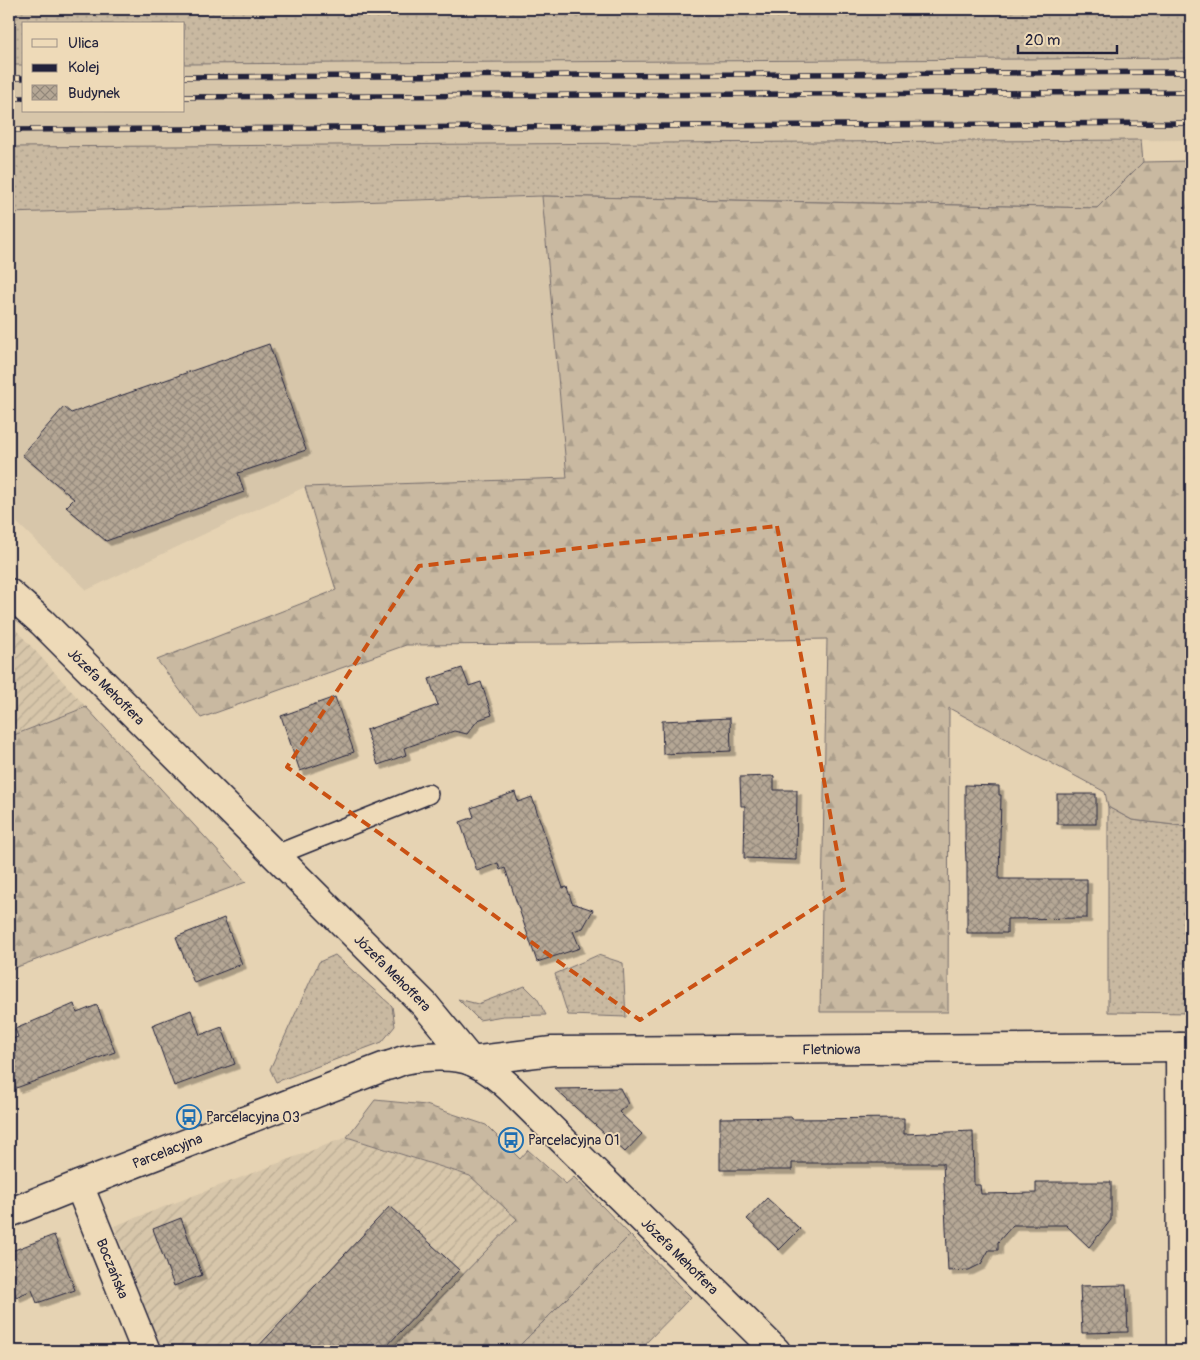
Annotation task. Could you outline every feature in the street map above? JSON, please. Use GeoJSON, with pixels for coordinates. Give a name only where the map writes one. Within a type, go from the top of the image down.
{"type":"FeatureCollection","features":[{"type":"Feature","properties":{"kind":"street","name":"Józefa Mehoffera"},"geometry":{"type":"LineString","coordinates":[[9,593],[42,622],[425,1005],[472,1061],[490,1070],[511,1089],[776,1351]]}},
{"type":"Feature","properties":{"kind":"street","name":"Fletniowa"},"geometry":{"type":"LineString","coordinates":[[472,1061],[552,1051],[1185,1047]]}},
{"type":"Feature","properties":{"kind":"street"},"geometry":{"type":"LineString","coordinates":[[1181,1351],[1185,1047]]}},
{"type":"Feature","properties":{"kind":"street","name":"Parcelacyjna"},"geometry":{"type":"LineString","coordinates":[[9,1213],[386,1066],[405,1060],[454,1057],[472,1061]]}},
{"type":"Feature","properties":{"kind":"street","name":"Boczańska"},"geometry":{"type":"LineString","coordinates":[[79,1185],[146,1351]]}},
{"type":"Feature","properties":{"kind":"lane"},"geometry":{"type":"LineString","coordinates":[[276,855],[428,794]]}},
{"type":"Feature","properties":{"kind":"highlighted area"},"geometry":{"type":"Polygon","coordinates":[[[777,526],[844,889],[640,1020],[287,767],[419,566],[777,526]]]}},
{"type":"Feature","properties":{"kind":"shaded area"},"geometry":{"type":"Polygon","coordinates":[[[1191,58],[1191,140],[9,147],[9,65],[22,65],[22,112],[185,112],[185,64],[1191,58]]]}},
{"type":"Feature","properties":{"kind":"shaded area"},"geometry":{"type":"Polygon","coordinates":[[[542,196],[567,478],[305,487],[87,590],[9,515],[9,213],[542,196]]]}},
{"type":"Feature","properties":{"kind":"shaded area"},"geometry":{"type":"Polygon","coordinates":[[[9,622],[86,707],[9,737],[9,622]]]}},
{"type":"Feature","properties":{"kind":"shaded area"},"geometry":{"type":"Polygon","coordinates":[[[347,1137],[470,1176],[518,1219],[389,1351],[162,1351],[114,1226],[347,1137]]]}},
{"type":"Feature","properties":{"kind":"green space"},"geometry":{"type":"Polygon","coordinates":[[[9,9],[1191,9],[1191,58],[185,64],[185,22],[22,22],[22,65],[9,65],[9,9]]]}},
{"type":"Feature","properties":{"kind":"green space"},"geometry":{"type":"Polygon","coordinates":[[[1141,140],[1143,162],[1097,208],[542,196],[9,213],[9,147],[1141,140]]]}},
{"type":"Feature","properties":{"kind":"green space"},"geometry":{"type":"Polygon","coordinates":[[[1191,161],[1191,827],[1132,820],[1108,807],[1105,792],[949,708],[948,1012],[820,1012],[827,639],[406,645],[201,718],[157,660],[336,590],[305,487],[567,478],[542,196],[1097,208],[1143,162],[1191,161]]]}},
{"type":"Feature","properties":{"kind":"green space"},"geometry":{"type":"Polygon","coordinates":[[[86,707],[246,882],[9,970],[9,737],[86,707]]]}},
{"type":"Feature","properties":{"kind":"green space"},"geometry":{"type":"Polygon","coordinates":[[[1108,807],[1132,820],[1191,827],[1191,1013],[1108,1012],[1108,807]]]}},
{"type":"Feature","properties":{"kind":"green space"},"geometry":{"type":"Polygon","coordinates":[[[335,955],[392,1006],[395,1026],[382,1042],[276,1082],[270,1069],[319,962],[335,955]]]}},
{"type":"Feature","properties":{"kind":"green space"},"geometry":{"type":"Polygon","coordinates":[[[598,955],[623,963],[626,1017],[568,1015],[555,974],[598,955]]]}},
{"type":"Feature","properties":{"kind":"green space"},"geometry":{"type":"Polygon","coordinates":[[[525,986],[537,998],[546,1015],[503,1016],[479,1020],[458,999],[478,1004],[525,986]]]}},
{"type":"Feature","properties":{"kind":"green space"},"geometry":{"type":"Polygon","coordinates":[[[375,1100],[426,1105],[486,1125],[520,1159],[528,1150],[566,1184],[574,1177],[630,1235],[514,1351],[389,1351],[517,1219],[470,1176],[347,1137],[375,1100]]]}},
{"type":"Feature","properties":{"kind":"green space"},"geometry":{"type":"Polygon","coordinates":[[[630,1235],[691,1297],[638,1351],[514,1351],[630,1235]]]}},
{"type":"Feature","properties":{"kind":"building"},"geometry":{"type":"Polygon","coordinates":[[[269,344],[306,450],[238,473],[244,492],[106,541],[66,507],[74,499],[22,455],[64,407],[71,413],[269,344]]]}},
{"type":"Feature","properties":{"kind":"building"},"geometry":{"type":"Polygon","coordinates":[[[462,668],[469,686],[481,682],[492,715],[478,720],[467,734],[454,731],[404,748],[406,755],[378,765],[366,730],[438,705],[429,679],[462,668]]]}},
{"type":"Feature","properties":{"kind":"building"},"geometry":{"type":"Polygon","coordinates":[[[335,697],[354,752],[300,771],[281,716],[335,697]]]}},
{"type":"Feature","properties":{"kind":"building"},"geometry":{"type":"Polygon","coordinates":[[[730,718],[731,751],[663,754],[662,721],[730,718]]]}},
{"type":"Feature","properties":{"kind":"building"},"geometry":{"type":"Polygon","coordinates":[[[774,776],[774,790],[797,790],[796,860],[744,858],[745,806],[741,806],[740,777],[774,776]]]}},
{"type":"Feature","properties":{"kind":"building"},"geometry":{"type":"Polygon","coordinates":[[[965,785],[999,786],[999,795],[1001,795],[999,879],[1087,879],[1087,918],[1007,919],[1007,933],[967,933],[965,785]]]}},
{"type":"Feature","properties":{"kind":"building"},"geometry":{"type":"Polygon","coordinates":[[[515,792],[518,802],[532,797],[563,888],[567,887],[572,903],[593,910],[583,928],[573,931],[580,948],[537,962],[505,868],[500,870],[498,863],[477,871],[460,822],[474,817],[471,808],[515,792]]]}},
{"type":"Feature","properties":{"kind":"building"},"geometry":{"type":"Polygon","coordinates":[[[1057,794],[1096,794],[1096,824],[1057,824],[1057,794]]]}},
{"type":"Feature","properties":{"kind":"building"},"geometry":{"type":"Polygon","coordinates":[[[224,918],[242,964],[194,983],[176,937],[224,918]]]}},
{"type":"Feature","properties":{"kind":"building"},"geometry":{"type":"Polygon","coordinates":[[[74,1004],[77,1013],[97,1005],[115,1052],[16,1088],[9,1069],[9,1040],[18,1037],[15,1029],[74,1004]]]}},
{"type":"Feature","properties":{"kind":"building"},"geometry":{"type":"Polygon","coordinates":[[[191,1010],[200,1035],[222,1027],[235,1064],[174,1086],[152,1025],[191,1010]]]}},
{"type":"Feature","properties":{"kind":"building"},"geometry":{"type":"Polygon","coordinates":[[[620,1088],[628,1104],[619,1112],[642,1134],[625,1152],[555,1089],[620,1088]]]}},
{"type":"Feature","properties":{"kind":"building"},"geometry":{"type":"Polygon","coordinates":[[[792,1117],[792,1119],[904,1118],[904,1134],[973,1131],[974,1185],[980,1185],[981,1194],[1036,1193],[1036,1182],[1111,1182],[1111,1220],[1089,1247],[1066,1225],[1013,1225],[998,1242],[998,1250],[989,1250],[981,1264],[969,1270],[948,1271],[943,1163],[792,1163],[792,1170],[720,1170],[720,1118],[792,1117]]]}},
{"type":"Feature","properties":{"kind":"building"},"geometry":{"type":"Polygon","coordinates":[[[767,1198],[800,1229],[779,1250],[747,1219],[767,1198]]]}},
{"type":"Feature","properties":{"kind":"building"},"geometry":{"type":"Polygon","coordinates":[[[390,1206],[459,1270],[382,1351],[254,1351],[390,1206]]]}},
{"type":"Feature","properties":{"kind":"building"},"geometry":{"type":"Polygon","coordinates":[[[181,1218],[202,1275],[174,1286],[153,1229],[181,1218]]]}},
{"type":"Feature","properties":{"kind":"building"},"geometry":{"type":"Polygon","coordinates":[[[54,1235],[75,1290],[37,1303],[32,1290],[16,1297],[9,1278],[9,1252],[54,1235]]]}},
{"type":"Feature","properties":{"kind":"building"},"geometry":{"type":"Polygon","coordinates":[[[1126,1285],[1128,1332],[1082,1333],[1080,1286],[1126,1285]]]}},
{"type":"Feature","properties":{"kind":"railway"},"geometry":{"type":"LineString","coordinates":[[185,77],[1191,72]]}},
{"type":"Feature","properties":{"kind":"railway"},"geometry":{"type":"LineString","coordinates":[[9,78],[22,78]]}},
{"type":"Feature","properties":{"kind":"railway"},"geometry":{"type":"LineString","coordinates":[[185,97],[1191,92]]}},
{"type":"Feature","properties":{"kind":"railway"},"geometry":{"type":"LineString","coordinates":[[9,98],[22,98]]}},
{"type":"Feature","properties":{"kind":"railway"},"geometry":{"type":"LineString","coordinates":[[9,130],[1191,123]]}},
{"type":"Feature","properties":{"kind":"place","name":"Parcelacyjna 03"},"geometry":{"type":"Point","coordinates":[189,1117]}},
{"type":"Feature","properties":{"kind":"place","name":"Parcelacyjna 01"},"geometry":{"type":"Point","coordinates":[511,1140]}}]}
